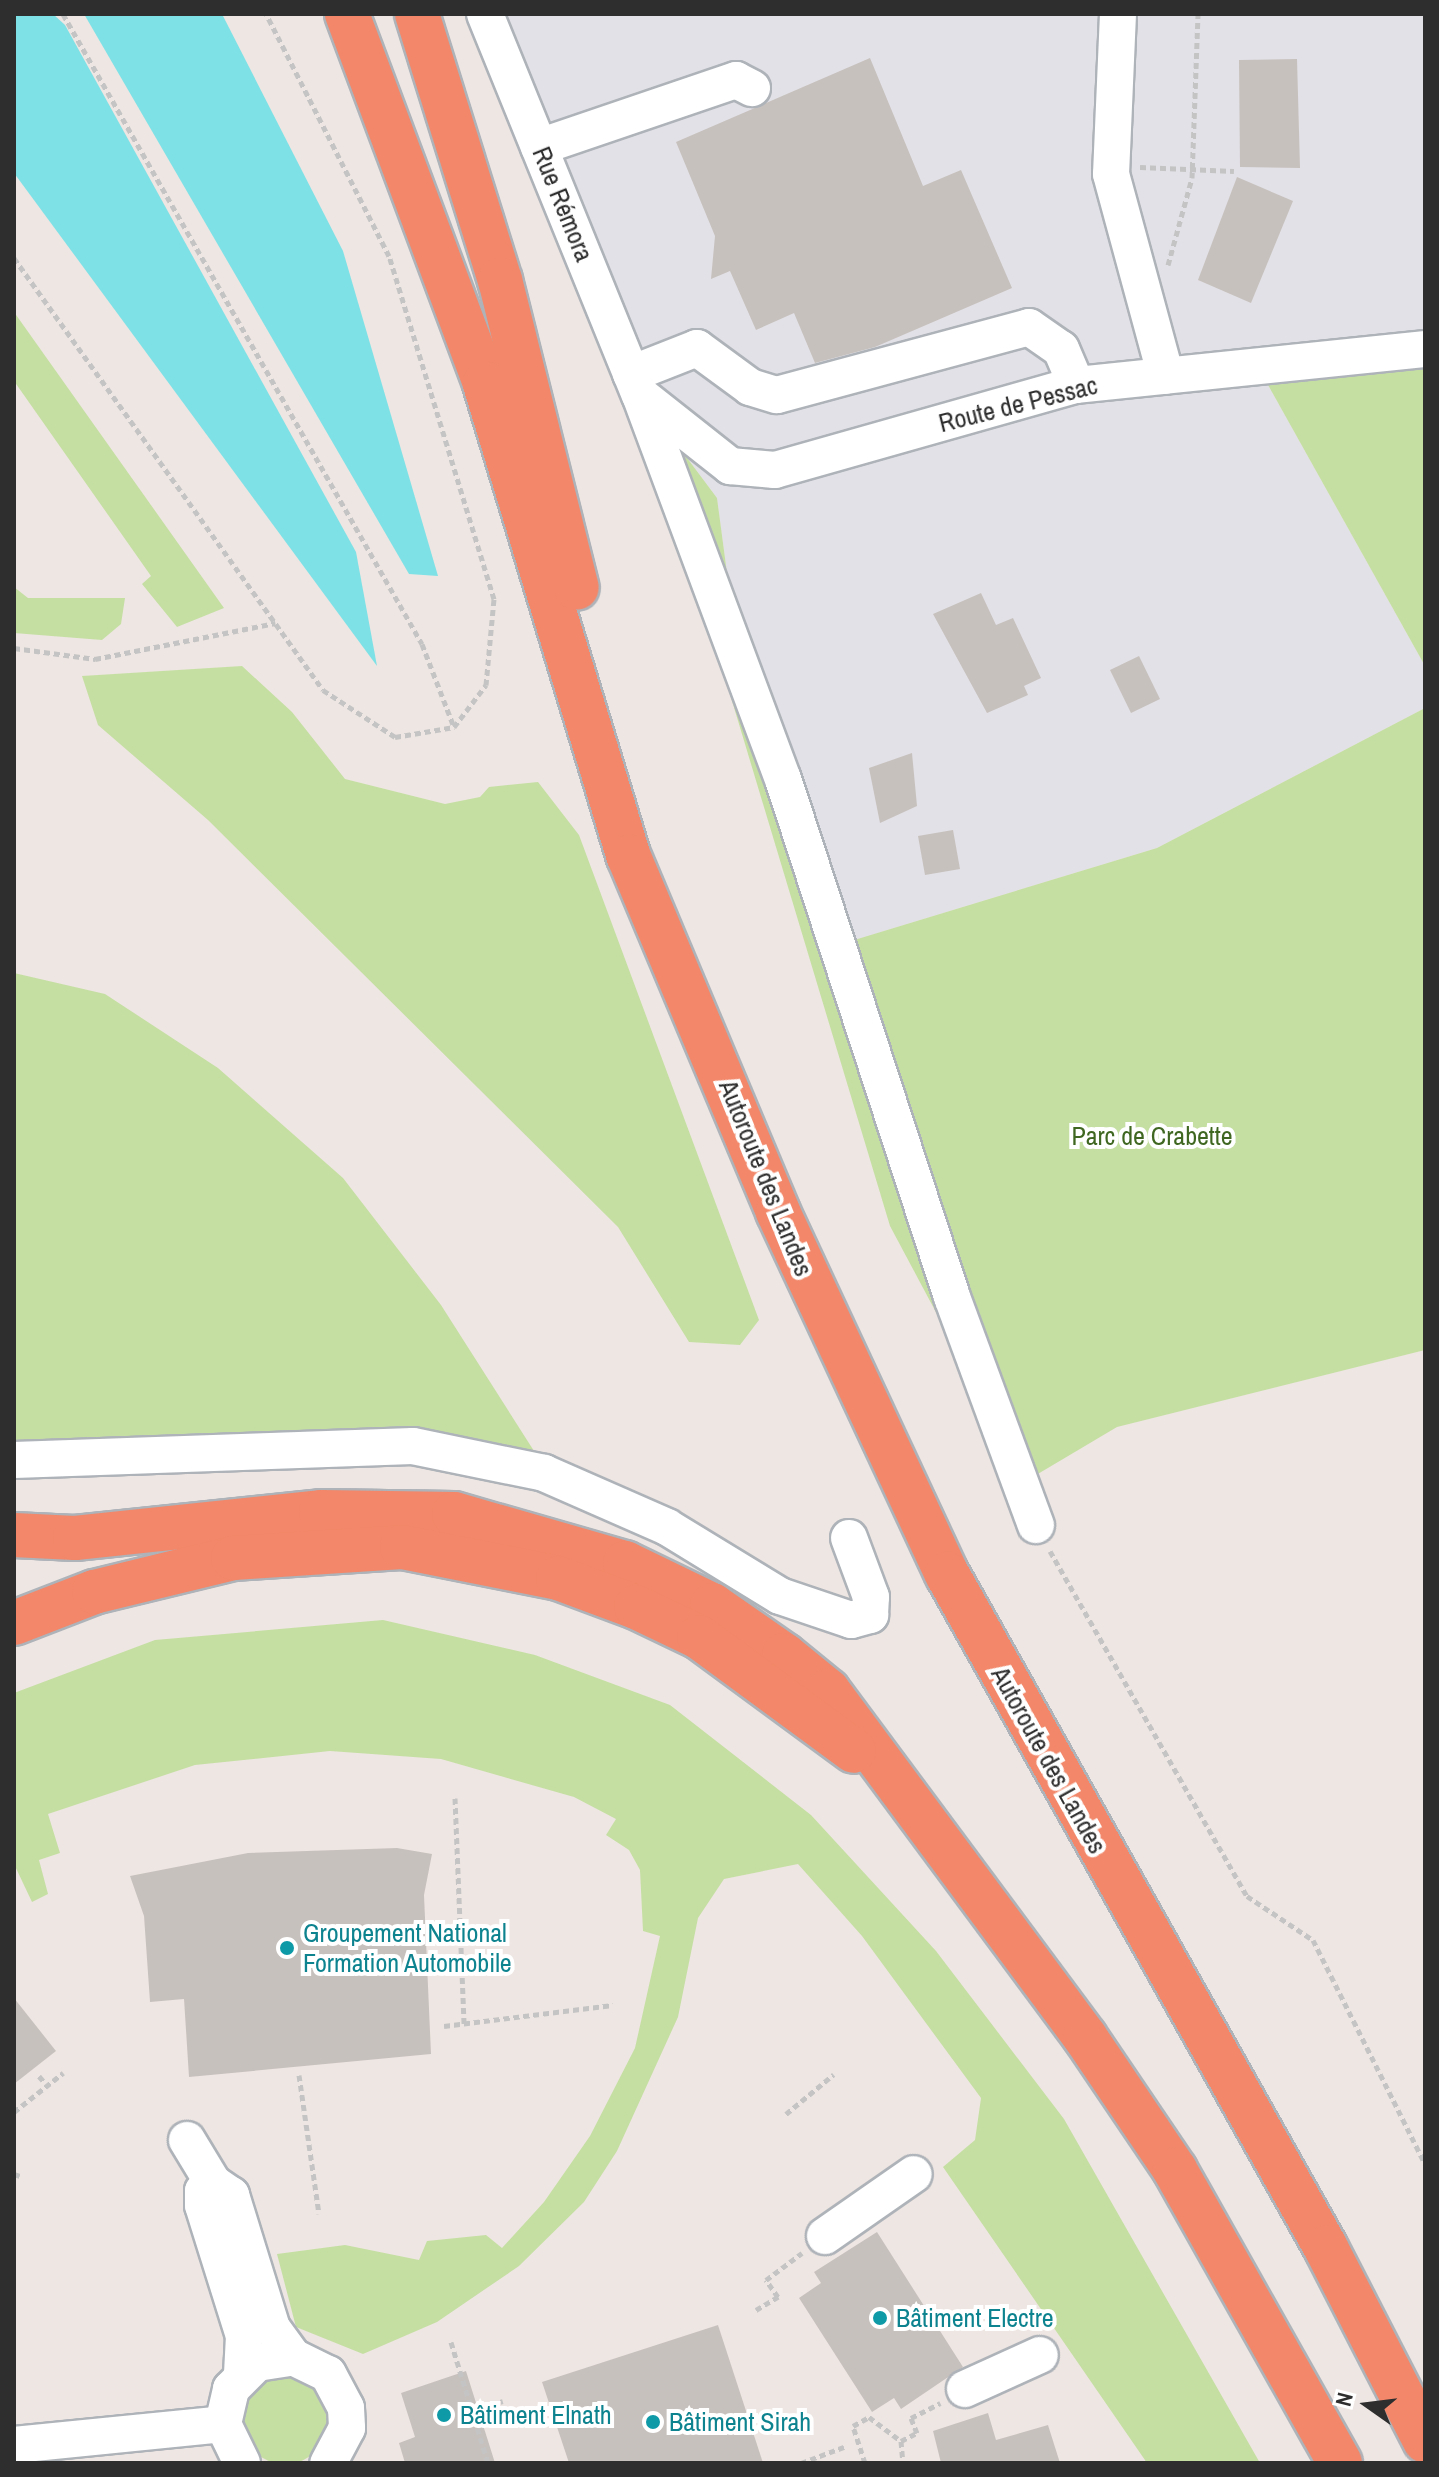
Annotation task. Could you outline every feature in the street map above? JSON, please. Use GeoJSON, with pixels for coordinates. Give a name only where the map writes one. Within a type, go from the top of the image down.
{"type":"FeatureCollection","features":[{"type":"Feature","properties":{"kind":"highway"},"geometry":{"type":"LineString","coordinates":[[347,14],[485,384],[629,857],[717,1057]]}},
{"type":"Feature","properties":{"kind":"highway"},"geometry":{"type":"LineString","coordinates":[[417,14],[455,123],[543,470],[717,1057]]}},
{"type":"Feature","properties":{"kind":"highway","name":"Autoroute des Landes"},"geometry":{"type":"LineString","coordinates":[[717,1057],[851,1377],[947,1574],[1326,2248],[1425,2441]]}},
{"type":"Feature","properties":{"kind":"highway"},"geometry":{"type":"LineString","coordinates":[[14,1535],[75,1538],[392,1510],[454,1514],[551,1539],[712,1605],[784,1655],[828,1691],[881,1771],[1085,2037],[1175,2170],[1340,2463]]}},
{"type":"Feature","properties":{"kind":"highway"},"geometry":{"type":"LineString","coordinates":[[14,1623],[94,1592],[233,1558],[402,1547],[480,1560],[558,1578],[699,1637],[881,1771]]}},
{"type":"Feature","properties":{"kind":"street","name":"Rue Rémora"},"geometry":{"type":"LineString","coordinates":[[485,14],[636,384],[783,779],[952,1297],[1036,1525]]}},
{"type":"Feature","properties":{"kind":"street"},"geometry":{"type":"LineString","coordinates":[[1118,14],[1111,169],[1166,376]]}},
{"type":"Feature","properties":{"kind":"street"},"geometry":{"type":"LineString","coordinates":[[539,147],[736,80],[752,88]]}},
{"type":"Feature","properties":{"kind":"street"},"geometry":{"type":"LineString","coordinates":[[636,384],[697,348],[750,387],[777,395],[1029,327],[1061,349],[1076,385]]}},
{"type":"Feature","properties":{"kind":"street","name":"Route de Pessac"},"geometry":{"type":"LineString","coordinates":[[636,384],[730,466],[775,470],[1076,385],[1425,349]]}},
{"type":"Feature","properties":{"kind":"street"},"geometry":{"type":"LineString","coordinates":[[14,1460],[413,1446],[544,1473],[667,1527],[780,1596],[851,1620],[870,1615],[871,1597],[849,1538]]}},
{"type":"Feature","properties":{"kind":"street"},"geometry":{"type":"LineString","coordinates":[[179,2155],[231,2195],[256,2233],[272,2328],[293,2357]]}},
{"type":"Feature","properties":{"kind":"street"},"geometry":{"type":"LineString","coordinates":[[825,2236],[914,2174]]}},
{"type":"Feature","properties":{"kind":"street"},"geometry":{"type":"LineString","coordinates":[[213,2183],[203,2191],[203,2205],[244,2336],[242,2374],[227,2397],[223,2424],[242,2463]]}},
{"type":"Feature","properties":{"kind":"street"},"geometry":{"type":"LineString","coordinates":[[965,2389],[1040,2355]]}},
{"type":"Feature","properties":{"kind":"street"},"geometry":{"type":"LineString","coordinates":[[242,2374],[293,2357],[312,2362],[340,2389],[347,2428],[329,2463]]}},
{"type":"Feature","properties":{"kind":"street"},"geometry":{"type":"LineString","coordinates":[[14,2445],[223,2424]]}},
{"type":"Feature","properties":{"kind":"path"},"geometry":{"type":"LineString","coordinates":[[63,14],[422,644],[454,727]]}},
{"type":"Feature","properties":{"kind":"path"},"geometry":{"type":"LineString","coordinates":[[14,258],[323,690],[395,737],[454,727],[486,685],[494,599],[389,256],[266,14]]}},
{"type":"Feature","properties":{"kind":"path"},"geometry":{"type":"LineString","coordinates":[[1142,289],[1170,264],[1194,165],[1198,14]]}},
{"type":"Feature","properties":{"kind":"path"},"geometry":{"type":"LineString","coordinates":[[1111,169],[1194,165],[1234,171]]}},
{"type":"Feature","properties":{"kind":"path"},"geometry":{"type":"LineString","coordinates":[[14,648],[95,659],[275,623]]}},
{"type":"Feature","properties":{"kind":"path"},"geometry":{"type":"LineString","coordinates":[[1036,1525],[1247,1896],[1313,1940],[1425,2164]]}},
{"type":"Feature","properties":{"kind":"path"},"geometry":{"type":"LineString","coordinates":[[455,1798],[464,2024]]}},
{"type":"Feature","properties":{"kind":"path"},"geometry":{"type":"LineString","coordinates":[[444,2026],[613,2005]]}},
{"type":"Feature","properties":{"kind":"path"},"geometry":{"type":"LineString","coordinates":[[14,2112],[45,2083],[63,2073]]}},
{"type":"Feature","properties":{"kind":"path"},"geometry":{"type":"LineString","coordinates":[[786,2114],[834,2074]]}},
{"type":"Feature","properties":{"kind":"path"},"geometry":{"type":"LineString","coordinates":[[299,2075],[319,2214]]}},
{"type":"Feature","properties":{"kind":"path"},"geometry":{"type":"LineString","coordinates":[[39,2076],[45,2083]]}},
{"type":"Feature","properties":{"kind":"path"},"geometry":{"type":"LineString","coordinates":[[756,2310],[778,2297],[766,2280],[825,2236]]}},
{"type":"Feature","properties":{"kind":"path"},"geometry":{"type":"LineString","coordinates":[[451,2342],[488,2463]]}},
{"type":"Feature","properties":{"kind":"path"},"geometry":{"type":"LineString","coordinates":[[901,2441],[917,2433],[911,2418],[965,2389]]}},
{"type":"Feature","properties":{"kind":"path"},"geometry":{"type":"LineString","coordinates":[[472,2410],[503,2401]]}},
{"type":"Feature","properties":{"kind":"path"},"geometry":{"type":"LineString","coordinates":[[865,2463],[853,2426],[869,2417],[901,2441],[903,2463]]}},
{"type":"Feature","properties":{"kind":"path"},"geometry":{"type":"LineString","coordinates":[[801,2463],[844,2447]]}},
{"type":"Feature","properties":{"kind":"shaded area"},"geometry":{"type":"Polygon","coordinates":[[[485,14],[1425,14],[1425,349],[1258,367],[1425,666],[1425,708],[1157,848],[851,941],[727,573],[717,498],[640,395],[485,14]]]}},
{"type":"Feature","properties":{"kind":"green space"},"geometry":{"type":"Polygon","coordinates":[[[14,312],[224,608],[177,627],[142,584],[151,576],[14,381],[14,312]]]}},
{"type":"Feature","properties":{"kind":"green space"},"geometry":{"type":"Polygon","coordinates":[[[1425,349],[1425,666],[1258,367],[1425,349]]]}},
{"type":"Feature","properties":{"kind":"green space","name":"Parc de Crabette"},"geometry":{"type":"Polygon","coordinates":[[[640,395],[717,498],[727,573],[851,941],[1157,848],[1425,708],[1425,1350],[1117,1427],[1026,1481],[890,1226],[640,395]]]}},
{"type":"Feature","properties":{"kind":"green space"},"geometry":{"type":"Polygon","coordinates":[[[14,587],[28,598],[125,598],[121,624],[102,640],[14,633],[14,587]]]}},
{"type":"Feature","properties":{"kind":"green space"},"geometry":{"type":"Polygon","coordinates":[[[242,666],[292,712],[345,779],[445,804],[480,797],[489,787],[538,782],[579,835],[759,1320],[740,1345],[689,1342],[618,1227],[208,820],[98,725],[82,676],[242,666]]]}},
{"type":"Feature","properties":{"kind":"green space"},"geometry":{"type":"Polygon","coordinates":[[[14,973],[105,994],[218,1068],[343,1178],[441,1305],[534,1451],[437,1435],[14,1448],[14,973]]]}},
{"type":"Feature","properties":{"kind":"green space"},"geometry":{"type":"Polygon","coordinates":[[[383,1620],[535,1655],[670,1705],[811,1815],[936,1951],[1064,2119],[1260,2463],[1147,2463],[943,2167],[975,2140],[981,2098],[862,1936],[798,1864],[724,1879],[698,1918],[678,2017],[617,2151],[584,2202],[519,2266],[437,2322],[363,2354],[296,2327],[277,2254],[345,2245],[419,2260],[427,2241],[486,2235],[502,2248],[544,2202],[590,2136],[635,2048],[660,1936],[643,1931],[640,1870],[629,1850],[606,1835],[616,1819],[574,1797],[441,1759],[330,1751],[195,1765],[48,1814],[60,1853],[39,1860],[48,1894],[32,1902],[14,1864],[14,1693],[155,1640],[383,1620]]]}},
{"type":"Feature","properties":{"kind":"green space"},"geometry":{"type":"Polygon","coordinates":[[[285,2376],[302,2380],[316,2389],[325,2403],[329,2420],[325,2437],[316,2451],[302,2460],[285,2464],[268,2460],[254,2451],[245,2437],[241,2420],[245,2403],[254,2389],[268,2380],[285,2376]]]}},
{"type":"Feature","properties":{"kind":"water"},"geometry":{"type":"Polygon","coordinates":[[[14,14],[53,14],[65,25],[356,552],[377,666],[14,173],[14,14]]]}},
{"type":"Feature","properties":{"kind":"water"},"geometry":{"type":"Polygon","coordinates":[[[84,14],[222,14],[343,251],[438,576],[409,574],[84,14]]]}},
{"type":"Feature","properties":{"kind":"building"},"geometry":{"type":"Polygon","coordinates":[[[870,58],[923,186],[961,170],[1012,288],[875,347],[815,363],[794,313],[756,330],[730,271],[711,279],[715,236],[676,142],[870,58]]]}},
{"type":"Feature","properties":{"kind":"building"},"geometry":{"type":"Polygon","coordinates":[[[1297,59],[1300,168],[1240,167],[1239,60],[1297,59]]]}},
{"type":"Feature","properties":{"kind":"building"},"geometry":{"type":"Polygon","coordinates":[[[1237,177],[1293,201],[1251,303],[1198,280],[1237,177]]]}},
{"type":"Feature","properties":{"kind":"building"},"geometry":{"type":"Polygon","coordinates":[[[981,593],[996,625],[1013,618],[1041,678],[1024,686],[1028,695],[987,713],[933,614],[981,593]]]}},
{"type":"Feature","properties":{"kind":"building"},"geometry":{"type":"Polygon","coordinates":[[[1139,656],[1160,699],[1131,713],[1110,670],[1139,656]]]}},
{"type":"Feature","properties":{"kind":"building"},"geometry":{"type":"Polygon","coordinates":[[[912,753],[917,806],[880,823],[869,768],[912,753]]]}},
{"type":"Feature","properties":{"kind":"building"},"geometry":{"type":"Polygon","coordinates":[[[953,830],[960,869],[925,875],[918,836],[953,830]]]}},
{"type":"Feature","properties":{"kind":"building","name":"Groupement National Formation Automobile"},"geometry":{"type":"Polygon","coordinates":[[[397,1848],[432,1854],[424,1895],[431,2054],[189,2077],[184,1999],[150,2002],[144,1916],[130,1876],[248,1853],[397,1848]]]}},
{"type":"Feature","properties":{"kind":"building"},"geometry":{"type":"Polygon","coordinates":[[[14,1998],[56,2051],[14,2084],[14,1998]]]}},
{"type":"Feature","properties":{"kind":"building","name":"Bâtiment Electre"},"geometry":{"type":"Polygon","coordinates":[[[877,2232],[963,2367],[901,2409],[894,2398],[872,2412],[799,2298],[821,2283],[814,2272],[877,2232]]]}},
{"type":"Feature","properties":{"kind":"building","name":"Bâtiment Sirah"},"geometry":{"type":"Polygon","coordinates":[[[718,2325],[763,2463],[569,2463],[542,2382],[718,2325]]]}},
{"type":"Feature","properties":{"kind":"building","name":"Bâtiment Elnath"},"geometry":{"type":"Polygon","coordinates":[[[466,2371],[495,2463],[405,2463],[399,2443],[415,2437],[401,2393],[466,2371]]]}},
{"type":"Feature","properties":{"kind":"building"},"geometry":{"type":"Polygon","coordinates":[[[988,2413],[996,2440],[1048,2425],[1060,2463],[941,2463],[933,2431],[988,2413]]]}},
{"type":"Feature","properties":{"kind":"place","name":"Groupement National Formation Automobile"},"geometry":{"type":"Point","coordinates":[287,1948]}},
{"type":"Feature","properties":{"kind":"place","name":"Bâtiment Electre"},"geometry":{"type":"Point","coordinates":[880,2318]}},
{"type":"Feature","properties":{"kind":"place","name":"Bâtiment Elnath"},"geometry":{"type":"Point","coordinates":[444,2415]}},
{"type":"Feature","properties":{"kind":"place","name":"Bâtiment Sirah"},"geometry":{"type":"Point","coordinates":[653,2422]}}]}
